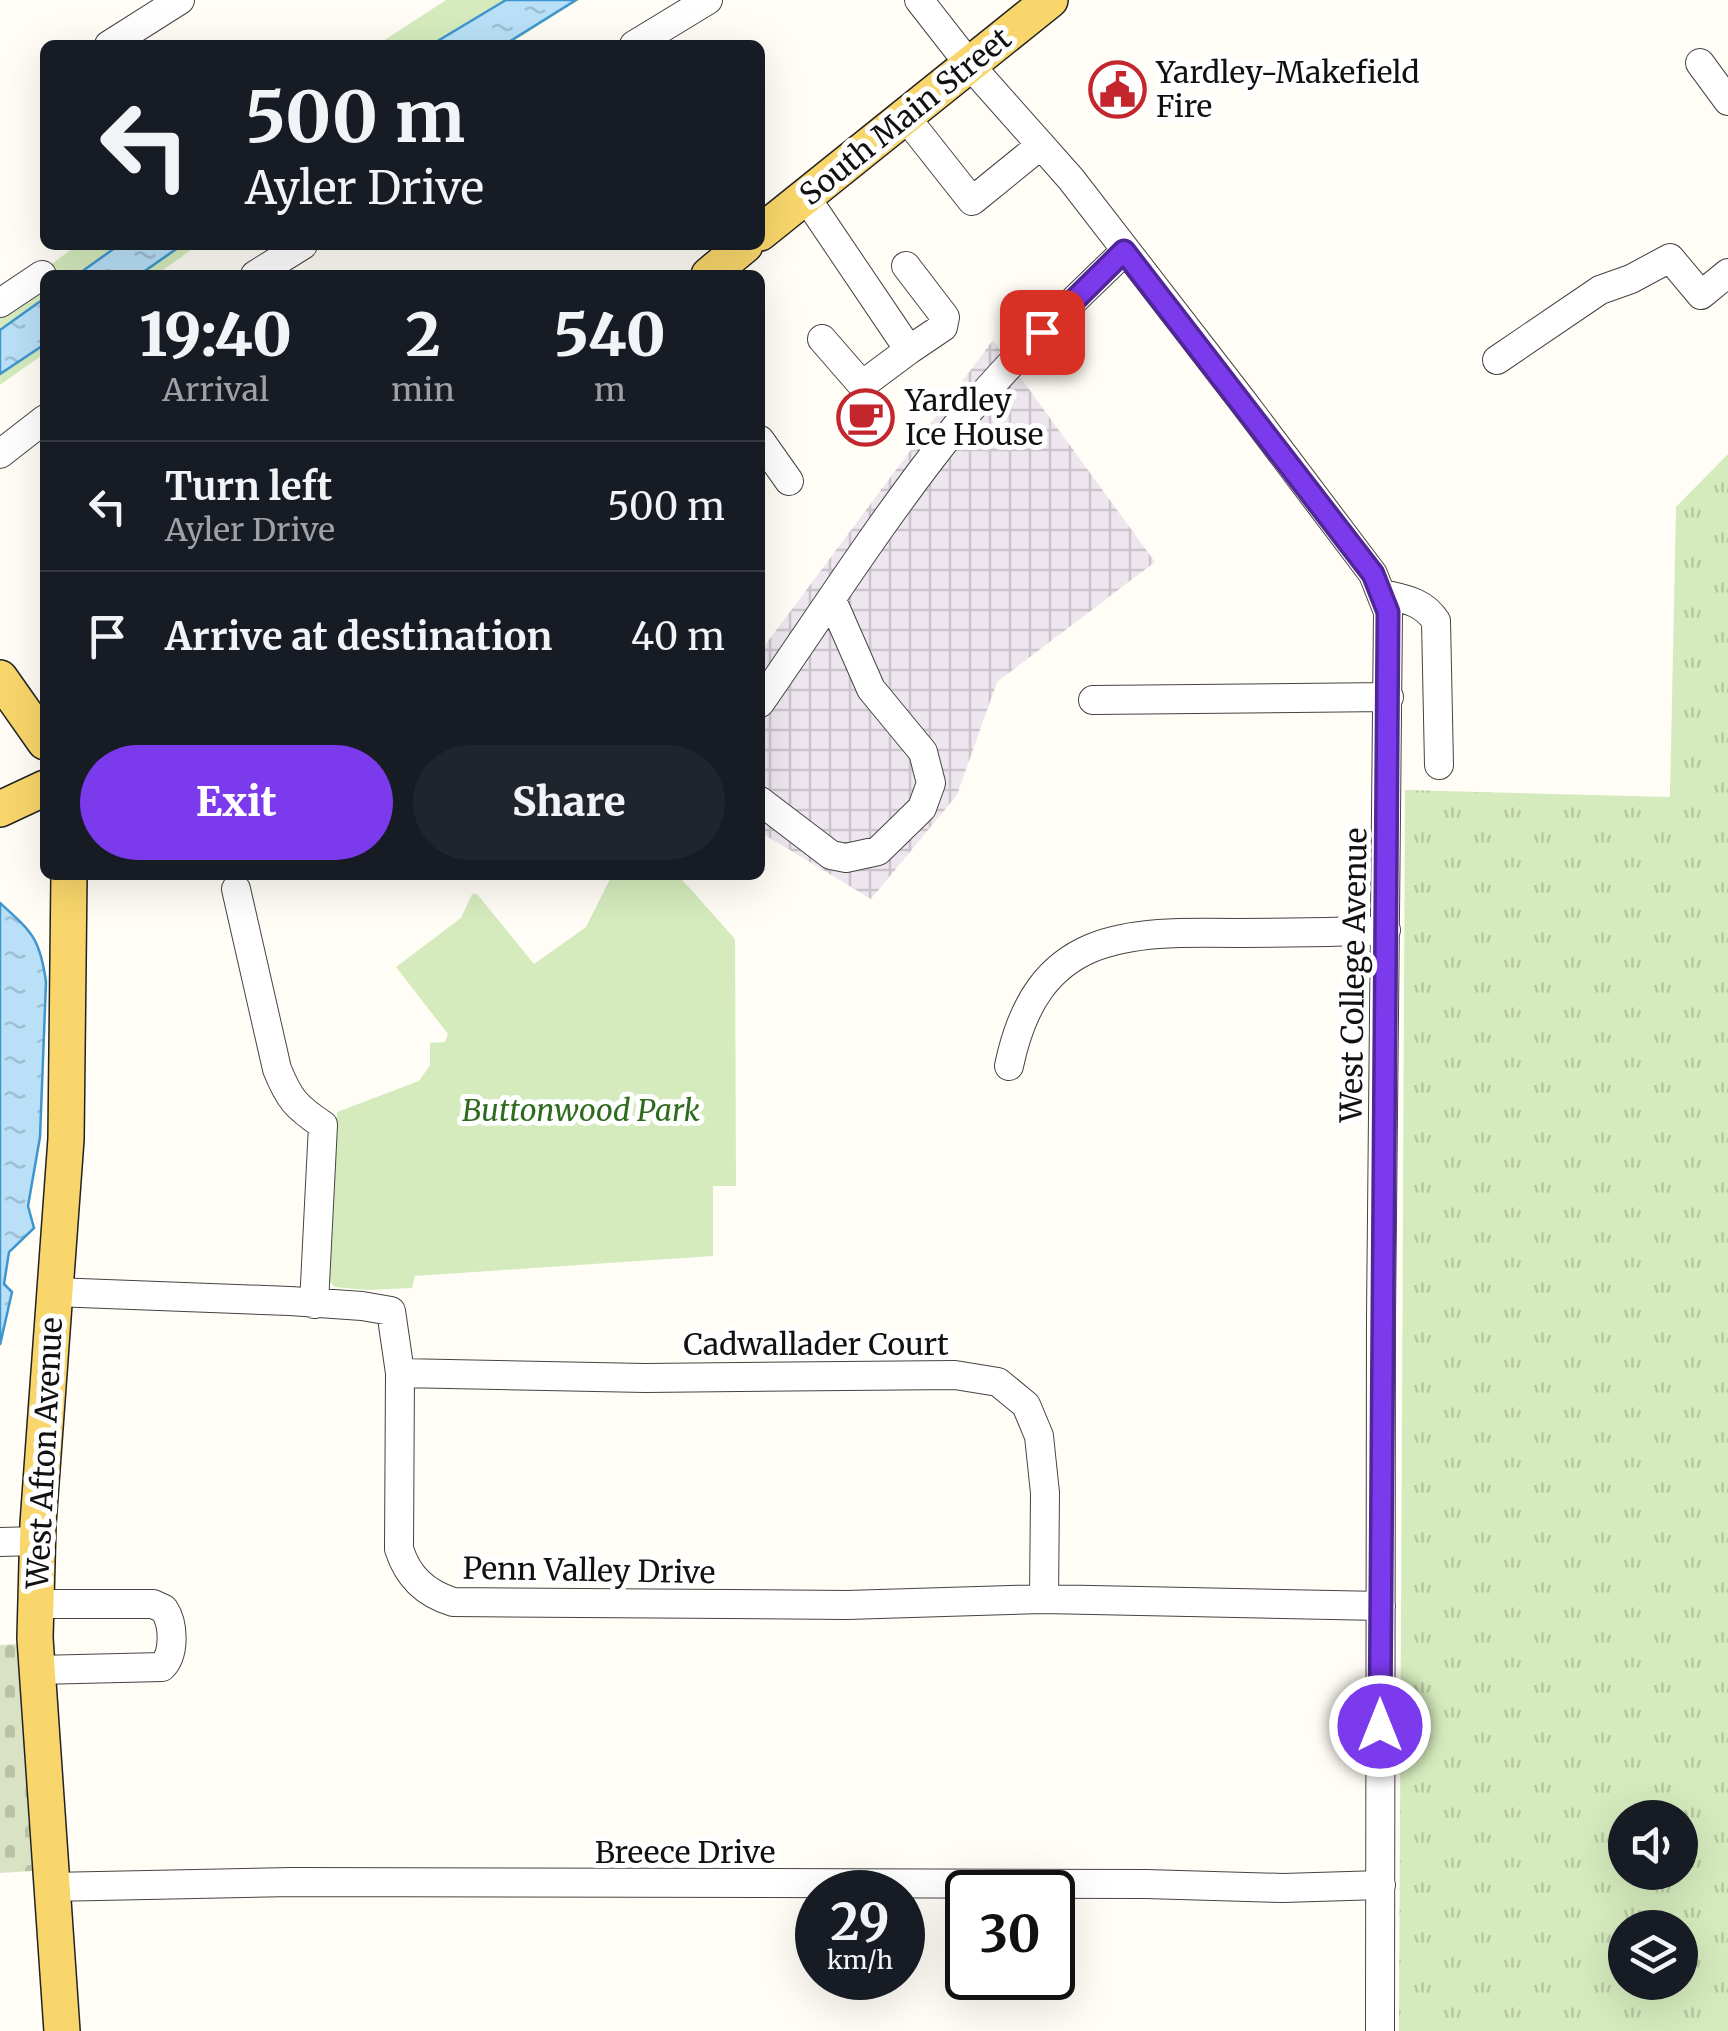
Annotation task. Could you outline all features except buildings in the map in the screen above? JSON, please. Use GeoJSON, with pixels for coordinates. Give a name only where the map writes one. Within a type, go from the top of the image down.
{"type":"FeatureCollection","features":[{"type":"Feature","properties":{"kind":"main road","name":"South Main Street"},"geometry":{"type":"LineString","coordinates":[[765,229],[1050,0]]}},
{"type":"Feature","properties":{"kind":"main road"},"geometry":{"type":"LineString","coordinates":[[715,270],[740,250]]}},
{"type":"Feature","properties":{"kind":"main road"},"geometry":{"type":"LineString","coordinates":[[0,678],[40,735]]}},
{"type":"Feature","properties":{"kind":"main road"},"geometry":{"type":"LineString","coordinates":[[0,809],[40,790]]}},
{"type":"Feature","properties":{"kind":"main road","name":"West Afton Avenue"},"geometry":{"type":"LineString","coordinates":[[62,2031],[36,1670],[35,1604],[66,1138],[69,880]]}},
{"type":"Feature","properties":{"kind":"street"},"geometry":{"type":"LineString","coordinates":[[117,40],[180,0]]}},
{"type":"Feature","properties":{"kind":"street"},"geometry":{"type":"LineString","coordinates":[[642,40],[708,0]]}},
{"type":"Feature","properties":{"kind":"street","name":"West College Avenue"},"geometry":{"type":"LineString","coordinates":[[919,0],[968,64],[1071,178],[1289,462],[1373,574],[1388,612],[1380,2031]]}},
{"type":"Feature","properties":{"kind":"street"},"geometry":{"type":"LineString","coordinates":[[1700,63],[1728,101]]}},
{"type":"Feature","properties":{"kind":"street"},"geometry":{"type":"LineString","coordinates":[[904,115],[972,200],[1041,145]]}},
{"type":"Feature","properties":{"kind":"street"},"geometry":{"type":"LineString","coordinates":[[805,196],[909,350]]}},
{"type":"Feature","properties":{"kind":"street"},"geometry":{"type":"LineString","coordinates":[[263,270],[295,250]]}},
{"type":"Feature","properties":{"kind":"street"},"geometry":{"type":"LineString","coordinates":[[765,695],[957,426],[1062,311],[1124,251]]}},
{"type":"Feature","properties":{"kind":"street"},"geometry":{"type":"LineString","coordinates":[[1497,360],[1600,290],[1670,258],[1701,295],[1728,273]]}},
{"type":"Feature","properties":{"kind":"street"},"geometry":{"type":"LineString","coordinates":[[822,339],[862,386],[943,327],[945,318],[906,266]]}},
{"type":"Feature","properties":{"kind":"street"},"geometry":{"type":"LineString","coordinates":[[0,303],[40,276]]}},
{"type":"Feature","properties":{"kind":"street"},"geometry":{"type":"LineString","coordinates":[[0,454],[40,423]]}},
{"type":"Feature","properties":{"kind":"street"},"geometry":{"type":"LineString","coordinates":[[765,447],[788,481]]}},
{"type":"Feature","properties":{"kind":"street"},"geometry":{"type":"LineString","coordinates":[[1383,594],[1416,602],[1430,611],[1436,621],[1439,764]]}},
{"type":"Feature","properties":{"kind":"street"},"geometry":{"type":"LineString","coordinates":[[765,805],[831,855],[846,858],[878,851],[922,808],[930,783],[923,752],[871,689],[832,600]]}},
{"type":"Feature","properties":{"kind":"street"},"geometry":{"type":"LineString","coordinates":[[1094,700],[1388,696]]}},
{"type":"Feature","properties":{"kind":"street"},"geometry":{"type":"LineString","coordinates":[[236,889],[276,1069],[288,1097],[323,1125],[314,1304]]}},
{"type":"Feature","properties":{"kind":"street"},"geometry":{"type":"LineString","coordinates":[[1010,1066],[1028,1007],[1044,984],[1072,957],[1105,941],[1136,934],[1181,932],[1386,930]]}},
{"type":"Feature","properties":{"kind":"street","name":"Penn Valley Drive"},"geometry":{"type":"LineString","coordinates":[[54,1292],[362,1306],[391,1311],[400,1373],[399,1549],[408,1572],[437,1597],[482,1605],[847,1605],[1044,1599],[1380,1606]]}},
{"type":"Feature","properties":{"kind":"street","name":"Cadwallader Court"},"geometry":{"type":"LineString","coordinates":[[400,1373],[645,1378],[955,1374],[998,1382],[1026,1404],[1038,1436],[1044,1493],[1044,1599]]}},
{"type":"Feature","properties":{"kind":"street"},"geometry":{"type":"LineString","coordinates":[[0,1542],[37,1541]]}},
{"type":"Feature","properties":{"kind":"street"},"geometry":{"type":"LineString","coordinates":[[35,1604],[153,1604],[164,1609],[170,1624],[170,1658],[162,1667],[36,1670]]}},
{"type":"Feature","properties":{"kind":"street","name":"Breece Drive"},"geometry":{"type":"LineString","coordinates":[[50,1886],[274,1882],[1381,1886]]}},
{"type":"Feature","properties":{"kind":"shaded area"},"geometry":{"type":"Polygon","coordinates":[[[993,340],[1155,562],[997,682],[957,795],[871,899],[765,835],[765,645],[993,340]]]}},
{"type":"Feature","properties":{"kind":"green space"},"geometry":{"type":"Polygon","coordinates":[[[446,0],[579,0],[515,40],[385,40],[446,0]]]}},
{"type":"Feature","properties":{"kind":"green space"},"geometry":{"type":"Polygon","coordinates":[[[70,250],[191,250],[163,270],[44,270],[70,250]]]}},
{"type":"Feature","properties":{"kind":"green space"},"geometry":{"type":"Polygon","coordinates":[[[40,273],[40,357],[0,385],[0,303],[40,273]]]}},
{"type":"Feature","properties":{"kind":"green space"},"geometry":{"type":"Polygon","coordinates":[[[1728,454],[1728,2031],[1399,2031],[1405,790],[1670,797],[1676,507],[1728,454]]]}},
{"type":"Feature","properties":{"kind":"green space","name":"Buttonwood Park"},"geometry":{"type":"Polygon","coordinates":[[[610,880],[682,880],[735,939],[736,1186],[713,1186],[713,1256],[415,1276],[412,1288],[335,1287],[327,1272],[337,1112],[419,1081],[430,1065],[430,1043],[445,1042],[448,1034],[396,967],[461,918],[472,894],[477,894],[534,964],[586,927],[610,880]]]}},
{"type":"Feature","properties":{"kind":"green space"},"geometry":{"type":"Polygon","coordinates":[[[17,1644],[32,1871],[0,1873],[0,1645],[17,1644]]]}},
{"type":"Feature","properties":{"kind":"water"},"geometry":{"type":"Polygon","coordinates":[[[506,0],[576,0],[512,40],[439,40],[506,0]]]}},
{"type":"Feature","properties":{"kind":"water"},"geometry":{"type":"Polygon","coordinates":[[[112,250],[175,250],[146,270],[84,270],[112,250]]]}},
{"type":"Feature","properties":{"kind":"water"},"geometry":{"type":"Polygon","coordinates":[[[40,302],[40,347],[0,374],[0,330],[40,302]]]}},
{"type":"Feature","properties":{"kind":"water"},"geometry":{"type":"Polygon","coordinates":[[[0,903],[33,937],[46,982],[40,1137],[28,1206],[34,1228],[9,1252],[4,1284],[12,1292],[0,1345],[0,903]]]}},
{"type":"Feature","properties":{"kind":"place","name":"Yardley-Makefield Fire"},"geometry":{"type":"Point","coordinates":[1117,89]}},
{"type":"Feature","properties":{"kind":"place","name":"Yardley Ice House"},"geometry":{"type":"Point","coordinates":[866,417]}},
{"type":"Feature","properties":{"kind":"route"},"geometry":{"type":"LineString","coordinates":[[1042,332],[1124,251],[1373,574],[1388,612],[1380,1726]]}}]}
